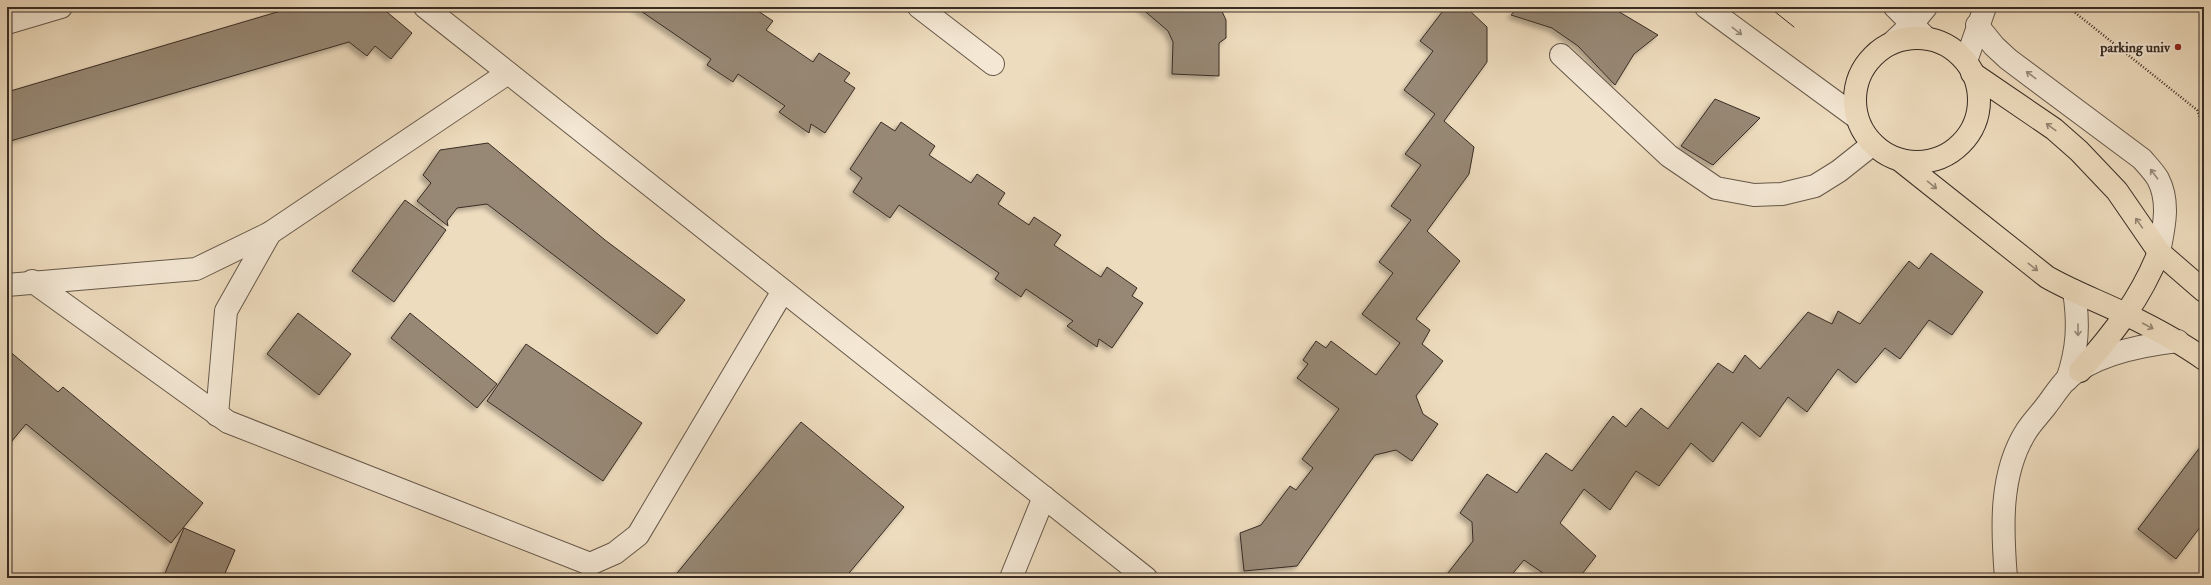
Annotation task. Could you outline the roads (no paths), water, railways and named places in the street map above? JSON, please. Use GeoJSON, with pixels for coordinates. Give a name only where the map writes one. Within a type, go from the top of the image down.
{"type":"FeatureCollection","features":[{"type":"Feature","properties":{"kind":"main road"},"geometry":{"type":"LineString","coordinates":[[2204,290],[2159,252],[2116,191],[2079,151],[2054,129],[1969,67],[1954,51],[1919,31],[1909,38],[1893,42],[1877,52],[1865,64],[1858,81],[1854,99],[1856,117],[1863,132],[1873,144],[1886,154],[1901,161],[2037,270],[2074,291],[2127,315],[2178,341],[2204,359]]}},
{"type":"Feature","properties":{"kind":"main road"},"geometry":{"type":"LineString","coordinates":[[1901,161],[1921,163],[1941,158],[1958,147],[1971,131],[1978,112],[1978,92],[1969,67]]}},
{"type":"Feature","properties":{"kind":"main road"},"geometry":{"type":"LineString","coordinates":[[2073,375],[2127,315],[2145,284],[2159,252]]}},
{"type":"Feature","properties":{"kind":"street"},"geometry":{"type":"LineString","coordinates":[[7,23],[61,7]]}},
{"type":"Feature","properties":{"kind":"street"},"geometry":{"type":"LineString","coordinates":[[425,7],[1146,578]]}},
{"type":"Feature","properties":{"kind":"street"},"geometry":{"type":"LineString","coordinates":[[919,7],[992,64]]}},
{"type":"Feature","properties":{"kind":"street"},"geometry":{"type":"LineString","coordinates":[[1706,7],[1856,117]]}},
{"type":"Feature","properties":{"kind":"street"},"geometry":{"type":"LineString","coordinates":[[1895,7],[1919,31],[1926,7]]}},
{"type":"Feature","properties":{"kind":"street"},"geometry":{"type":"LineString","coordinates":[[1969,67],[1981,16]]}},
{"type":"Feature","properties":{"kind":"street"},"geometry":{"type":"LineString","coordinates":[[1981,16],[1994,46],[2008,59],[2142,159],[2158,179],[2165,201],[2164,223],[2159,252]]}},
{"type":"Feature","properties":{"kind":"street"},"geometry":{"type":"LineString","coordinates":[[1561,55],[1669,156],[1716,188],[1754,195],[1782,194],[1816,186],[1839,172],[1873,144]]}},
{"type":"Feature","properties":{"kind":"street"},"geometry":{"type":"LineString","coordinates":[[7,285],[32,281],[196,269],[270,233],[508,73]]}},
{"type":"Feature","properties":{"kind":"street"},"geometry":{"type":"LineString","coordinates":[[217,415],[226,311],[270,233]]}},
{"type":"Feature","properties":{"kind":"street"},"geometry":{"type":"LineString","coordinates":[[32,281],[228,422],[590,564],[615,553],[638,535],[783,291]]}},
{"type":"Feature","properties":{"kind":"street"},"geometry":{"type":"LineString","coordinates":[[2073,375],[2078,336],[2074,291]]}},
{"type":"Feature","properties":{"kind":"street"},"geometry":{"type":"LineString","coordinates":[[2006,578],[2002,531],[2005,496],[2013,460],[2027,430],[2073,375],[2128,350],[2152,344],[2178,341]]}},
{"type":"Feature","properties":{"kind":"street"},"geometry":{"type":"LineString","coordinates":[[1010,578],[1044,497]]}},
{"type":"Feature","properties":{"kind":"tram line"},"geometry":{"type":"LineString","coordinates":[[1769,7],[1794,27]]}},
{"type":"Feature","properties":{"kind":"place","name":"parking univ"},"geometry":{"type":"Point","coordinates":[2178,47]}}]}
